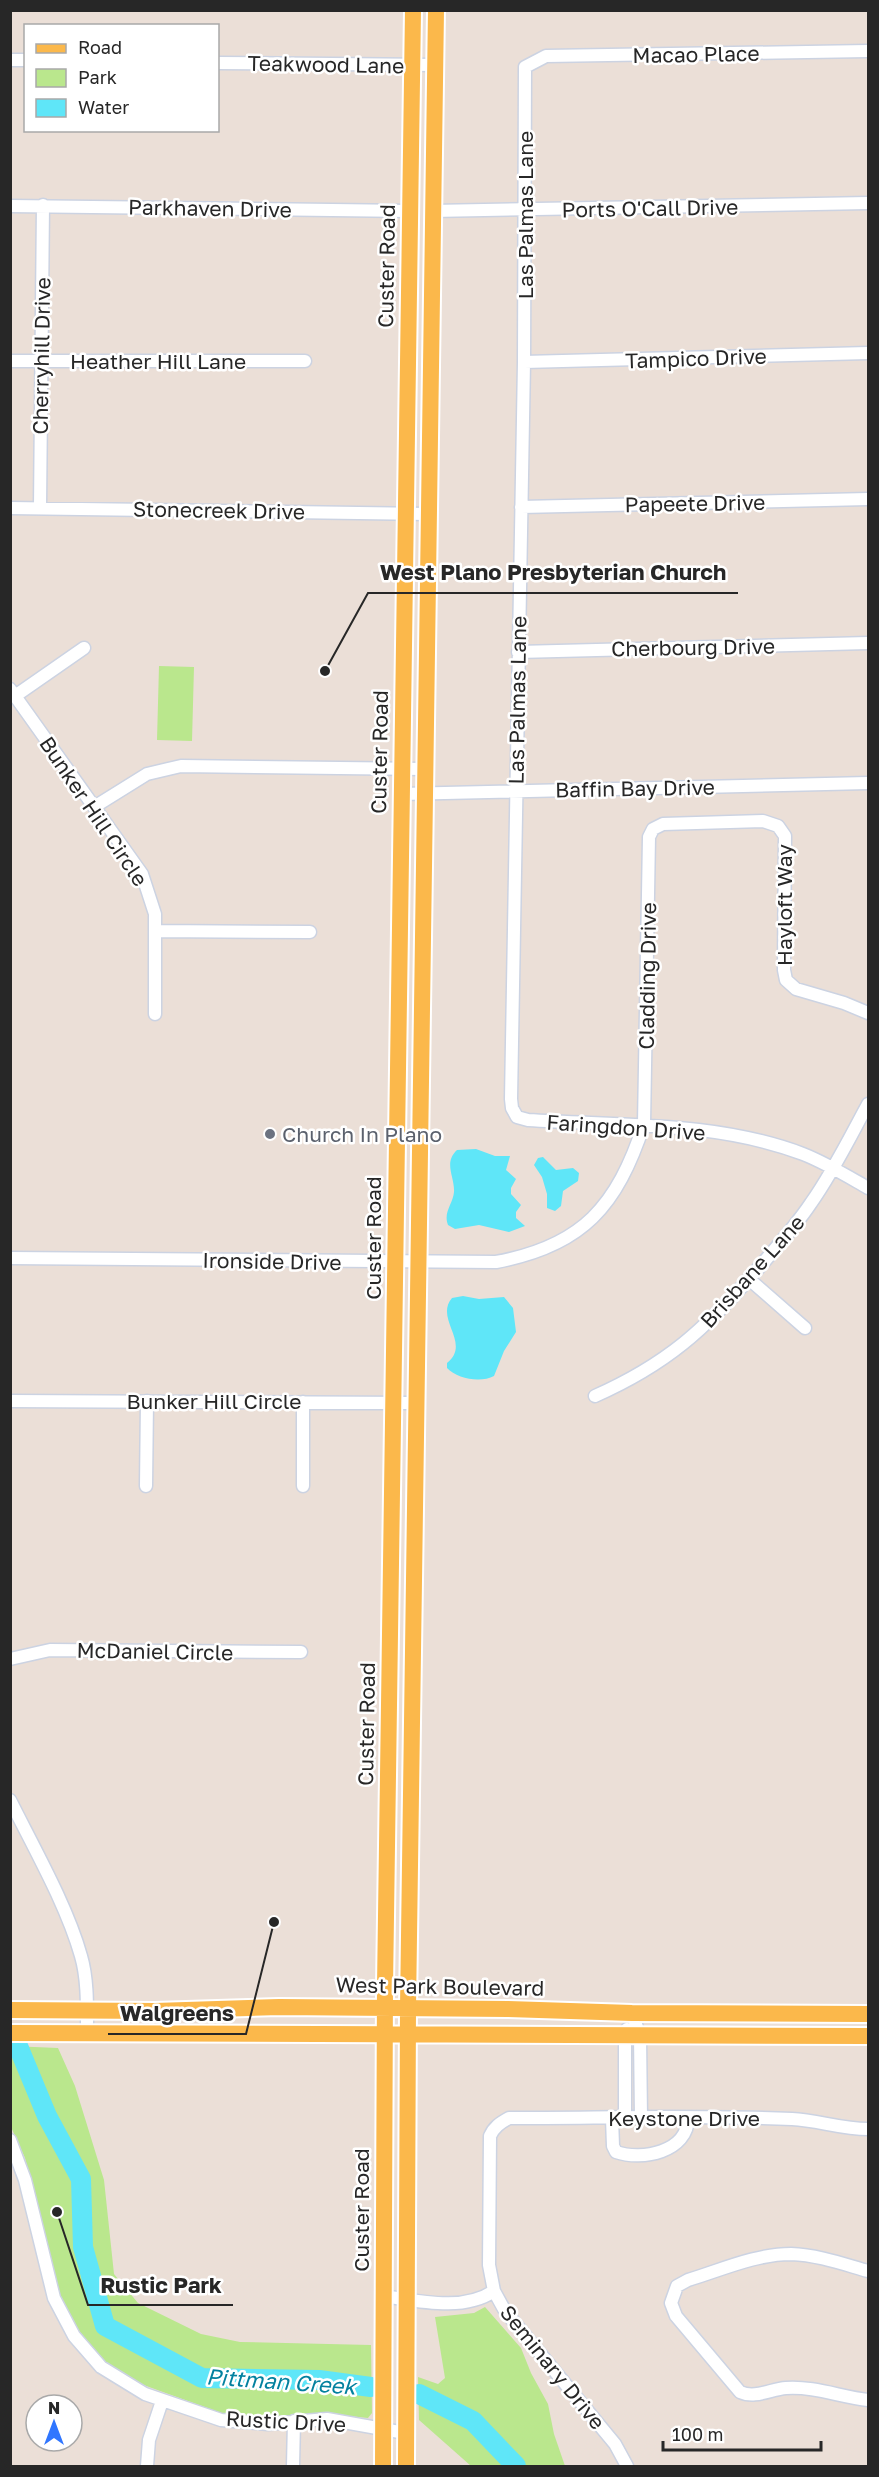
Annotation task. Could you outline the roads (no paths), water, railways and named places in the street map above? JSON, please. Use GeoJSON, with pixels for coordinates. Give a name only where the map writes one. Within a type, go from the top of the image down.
{"type":"FeatureCollection","features":[{"type":"Feature","properties":{"kind":"main road","name":"Custer Road"},"geometry":{"type":"LineString","coordinates":[[383,2466],[385,2008],[413,10]]}},
{"type":"Feature","properties":{"kind":"main road"},"geometry":{"type":"LineString","coordinates":[[406,2466],[407,2035],[420,1262],[424,794],[436,10]]}},
{"type":"Feature","properties":{"kind":"main road"},"geometry":{"type":"LineString","coordinates":[[410,211],[432,211]]}},
{"type":"Feature","properties":{"kind":"main road","name":"West Park Boulevard"},"geometry":{"type":"LineString","coordinates":[[10,2010],[201,2010],[279,2007],[866,2014]]}},
{"type":"Feature","properties":{"kind":"main road"},"geometry":{"type":"LineString","coordinates":[[201,2010],[201,2034]]}},
{"type":"Feature","properties":{"kind":"main road"},"geometry":{"type":"LineString","coordinates":[[10,2033],[866,2036],[866,2014]]}},
{"type":"Feature","properties":{"kind":"street","name":"Macao Place"},"geometry":{"type":"LineString","coordinates":[[525,67],[546,56],[868,51]]}},
{"type":"Feature","properties":{"kind":"street","name":"Teakwood Lane"},"geometry":{"type":"LineString","coordinates":[[219,63],[435,65]]}},
{"type":"Feature","properties":{"kind":"street","name":"Las Palmas Lane"},"geometry":{"type":"LineString","coordinates":[[517,1117],[512,1108],[511,1099],[524,362],[525,67]]}},
{"type":"Feature","properties":{"kind":"street","name":"Ports O'Call Drive"},"geometry":{"type":"LineString","coordinates":[[432,211],[525,211],[868,202]]}},
{"type":"Feature","properties":{"kind":"street","name":"Cherryhill Drive"},"geometry":{"type":"LineString","coordinates":[[40,507],[43,205]]}},
{"type":"Feature","properties":{"kind":"street","name":"Parkhaven Drive"},"geometry":{"type":"LineString","coordinates":[[10,206],[410,211]]}},
{"type":"Feature","properties":{"kind":"street","name":"Tampico Drive"},"geometry":{"type":"LineString","coordinates":[[524,362],[868,353]]}},
{"type":"Feature","properties":{"kind":"street","name":"Heather Hill Lane"},"geometry":{"type":"LineString","coordinates":[[10,361],[305,361]]}},
{"type":"Feature","properties":{"kind":"street","name":"Papeete Drive"},"geometry":{"type":"LineString","coordinates":[[521,507],[868,498]]}},
{"type":"Feature","properties":{"kind":"street","name":"Stonecreek Drive"},"geometry":{"type":"LineString","coordinates":[[10,508],[428,514]]}},
{"type":"Feature","properties":{"kind":"street","name":"Cherbourg Drive"},"geometry":{"type":"LineString","coordinates":[[518,652],[868,643]]}},
{"type":"Feature","properties":{"kind":"street"},"geometry":{"type":"LineString","coordinates":[[13,692],[84,648]]}},
{"type":"Feature","properties":{"kind":"street","name":"Bunker Hill Circle"},"geometry":{"type":"LineString","coordinates":[[13,692],[142,874],[155,914],[155,1014]]}},
{"type":"Feature","properties":{"kind":"street"},"geometry":{"type":"LineString","coordinates":[[94,807],[147,774],[181,766],[425,769]]}},
{"type":"Feature","properties":{"kind":"street","name":"Baffin Bay Drive"},"geometry":{"type":"LineString","coordinates":[[401,794],[868,783]]}},
{"type":"Feature","properties":{"kind":"street","name":"Cladding Drive"},"geometry":{"type":"LineString","coordinates":[[644,1124],[650,837],[653,829],[669,823],[763,821],[778,826]]}},
{"type":"Feature","properties":{"kind":"street","name":"Hayloft Way"},"geometry":{"type":"LineString","coordinates":[[778,826],[785,836],[784,970],[789,984],[796,989],[844,1003],[868,1013]]}},
{"type":"Feature","properties":{"kind":"street"},"geometry":{"type":"LineString","coordinates":[[155,931],[310,932]]}},
{"type":"Feature","properties":{"kind":"street","name":"Brisbane Lane"},"geometry":{"type":"LineString","coordinates":[[595,1396],[631,1380],[683,1345],[717,1315],[807,1210],[868,1104]]}},
{"type":"Feature","properties":{"kind":"street","name":"Faringdon Drive"},"geometry":{"type":"LineString","coordinates":[[517,1117],[528,1120],[644,1124],[756,1140],[805,1155],[868,1188]]}},
{"type":"Feature","properties":{"kind":"street","name":"Ironside Drive"},"geometry":{"type":"LineString","coordinates":[[10,1258],[496,1262],[536,1253],[561,1241],[588,1222],[610,1198],[630,1164],[644,1124]]}},
{"type":"Feature","properties":{"kind":"street"},"geometry":{"type":"LineString","coordinates":[[749,1279],[805,1328]]}},
{"type":"Feature","properties":{"kind":"street","name":"Bunker Hill Circle"},"geometry":{"type":"LineString","coordinates":[[10,1401],[417,1403]]}},
{"type":"Feature","properties":{"kind":"street"},"geometry":{"type":"LineString","coordinates":[[146,1486],[147,1401]]}},
{"type":"Feature","properties":{"kind":"street"},"geometry":{"type":"LineString","coordinates":[[303,1402],[303,1486]]}},
{"type":"Feature","properties":{"kind":"street","name":"McDaniel Circle"},"geometry":{"type":"LineString","coordinates":[[10,1659],[50,1650],[302,1652]]}},
{"type":"Feature","properties":{"kind":"street"},"geometry":{"type":"LineString","coordinates":[[10,1800],[72,1928],[82,1957],[87,2034]]}},
{"type":"Feature","properties":{"kind":"street"},"geometry":{"type":"LineString","coordinates":[[632,2013],[641,2118]]}},
{"type":"Feature","properties":{"kind":"street"},"geometry":{"type":"LineString","coordinates":[[633,2036],[613,2146],[616,2152],[657,2154],[667,2150],[686,2132],[688,2118]]}},
{"type":"Feature","properties":{"kind":"street","name":"Keystone Drive"},"geometry":{"type":"LineString","coordinates":[[499,2123],[509,2118],[795,2119],[846,2129],[868,2129]]}},
{"type":"Feature","properties":{"kind":"street","name":"Seminary Drive"},"geometry":{"type":"LineString","coordinates":[[499,2123],[490,2136],[489,2265],[494,2291],[505,2311],[615,2444],[627,2466]]}},
{"type":"Feature","properties":{"kind":"street","name":"Rustic Drive"},"geometry":{"type":"LineString","coordinates":[[10,2140],[25,2180],[54,2298],[82,2347],[101,2367],[127,2385],[162,2401],[222,2420],[247,2424],[327,2419],[405,2433]]}},
{"type":"Feature","properties":{"kind":"street"},"geometry":{"type":"LineString","coordinates":[[868,2271],[817,2257],[791,2254],[760,2257],[688,2280],[677,2286],[670,2303],[675,2316],[740,2392],[752,2395],[784,2388],[810,2389],[868,2400]]}},
{"type":"Feature","properties":{"kind":"street"},"geometry":{"type":"LineString","coordinates":[[383,2296],[460,2303],[483,2298],[494,2291]]}},
{"type":"Feature","properties":{"kind":"street"},"geometry":{"type":"LineString","coordinates":[[147,2466],[149,2440],[162,2401]]}},
{"type":"Feature","properties":{"kind":"street"},"geometry":{"type":"LineString","coordinates":[[293,2466],[294,2421]]}},
{"type":"Feature","properties":{"kind":"water"},"geometry":{"type":"Polygon","coordinates":[[[476,1149],[495,1156],[510,1156],[506,1170],[516,1179],[511,1188],[511,1194],[521,1205],[516,1212],[516,1218],[525,1226],[509,1232],[479,1225],[455,1229],[448,1225],[447,1212],[454,1192],[451,1160],[457,1150],[476,1149]]]}},
{"type":"Feature","properties":{"kind":"water"},"geometry":{"type":"Polygon","coordinates":[[[543,1157],[556,1170],[573,1168],[579,1173],[578,1181],[563,1191],[561,1206],[555,1211],[547,1208],[547,1194],[542,1177],[534,1165],[538,1158],[543,1157]]]}},
{"type":"Feature","properties":{"kind":"water"},"geometry":{"type":"Polygon","coordinates":[[[463,1296],[479,1299],[504,1297],[513,1308],[516,1332],[504,1351],[494,1376],[489,1378],[463,1377],[447,1368],[447,1363],[454,1355],[456,1347],[447,1314],[448,1306],[452,1298],[463,1296]]]}},
{"type":"Feature","properties":{"kind":"waterway","name":"Pittman Creek"},"geometry":{"type":"LineString","coordinates":[[18,2046],[47,2116],[81,2179],[83,2247],[105,2326],[202,2378],[319,2380],[371,2387]]}},
{"type":"Feature","properties":{"kind":"waterway","name":"Pittman Creek"},"geometry":{"type":"LineString","coordinates":[[419,2394],[473,2421],[516,2466]]}},
{"type":"Feature","properties":{"kind":"place","name":"West Plano Presbyterian Church"},"geometry":{"type":"Point","coordinates":[325,671]}},
{"type":"Feature","properties":{"kind":"place","name":"Church In Plano"},"geometry":{"type":"Point","coordinates":[270,1134]}},
{"type":"Feature","properties":{"kind":"place","name":"Walgreens"},"geometry":{"type":"Point","coordinates":[274,1922]}},
{"type":"Feature","properties":{"kind":"place","name":"Rustic Park"},"geometry":{"type":"Point","coordinates":[57,2212]}}]}
